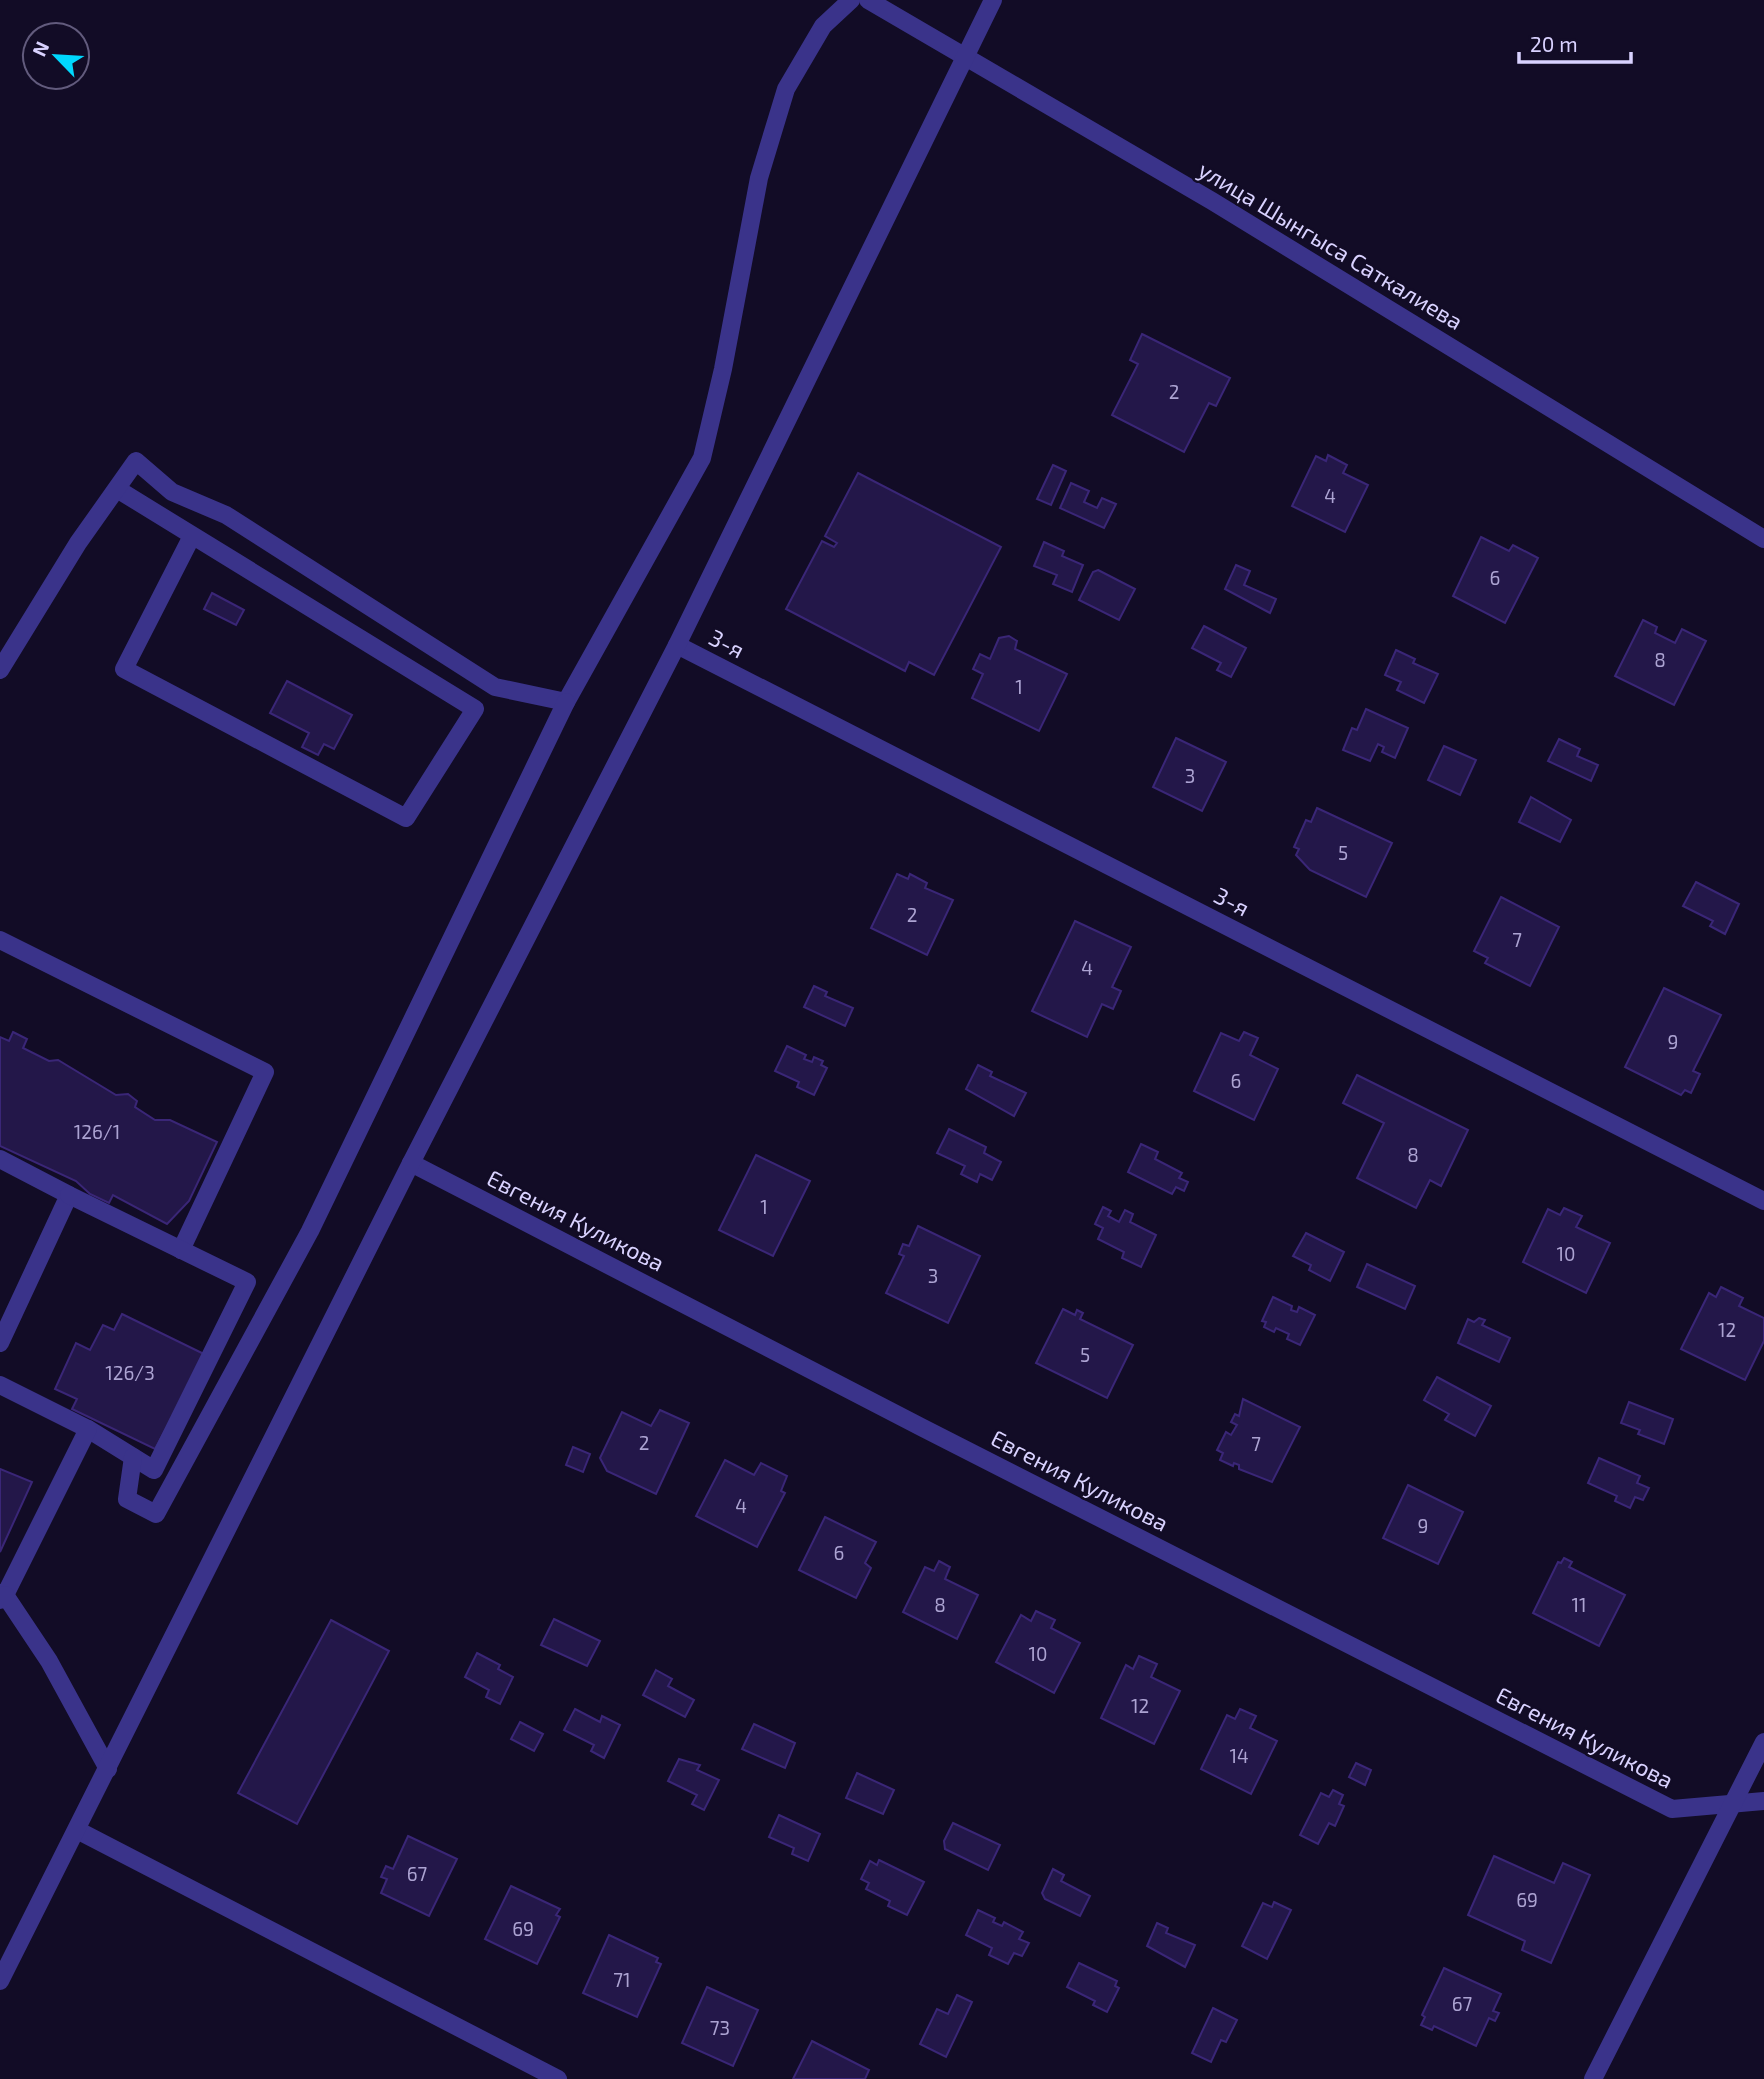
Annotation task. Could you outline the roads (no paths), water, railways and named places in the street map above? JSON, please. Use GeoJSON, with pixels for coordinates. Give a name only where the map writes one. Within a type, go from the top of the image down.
{"type":"FeatureCollection","features":[{"type":"Feature","properties":{"kind":"street"},"geometry":{"type":"LineString","coordinates":[[132,1457],[127,1499],[156,1514],[310,1231],[566,702],[702,458],[723,369],[759,178],[786,89],[823,26],[851,0]]}},
{"type":"Feature","properties":{"kind":"street","name":"улица Шынгыса Саткалиева"},"geometry":{"type":"LineString","coordinates":[[868,0],[1212,201],[1764,539]]}},
{"type":"Feature","properties":{"kind":"street"},"geometry":{"type":"LineString","coordinates":[[0,1981],[411,1163],[677,645],[993,0]]}},
{"type":"Feature","properties":{"kind":"street"},"geometry":{"type":"LineString","coordinates":[[0,670],[78,542],[136,461],[172,492],[226,515],[495,687],[566,702]]}},
{"type":"Feature","properties":{"kind":"street"},"geometry":{"type":"LineString","coordinates":[[117,489],[475,709],[406,818],[124,669],[192,536]]}},
{"type":"Feature","properties":{"kind":"street","name":"3-я"},"geometry":{"type":"LineString","coordinates":[[677,645],[1764,1201]]}},
{"type":"Feature","properties":{"kind":"street"},"geometry":{"type":"LineString","coordinates":[[0,940],[265,1072],[181,1250]]}},
{"type":"Feature","properties":{"kind":"street"},"geometry":{"type":"LineString","coordinates":[[0,1159],[247,1282],[154,1469],[88,1429],[0,1385]]}},
{"type":"Feature","properties":{"kind":"street","name":"Евгения Куликова"},"geometry":{"type":"LineString","coordinates":[[411,1163],[1672,1809],[1734,1801],[1764,1801]]}},
{"type":"Feature","properties":{"kind":"street"},"geometry":{"type":"LineString","coordinates":[[0,1343],[69,1195]]}},
{"type":"Feature","properties":{"kind":"street"},"geometry":{"type":"LineString","coordinates":[[88,1429],[2,1596],[49,1661],[108,1769]]}},
{"type":"Feature","properties":{"kind":"street"},"geometry":{"type":"LineString","coordinates":[[1593,2079],[1764,1742]]}},
{"type":"Feature","properties":{"kind":"street"},"geometry":{"type":"LineString","coordinates":[[77,1830],[558,2079]]}}]}
